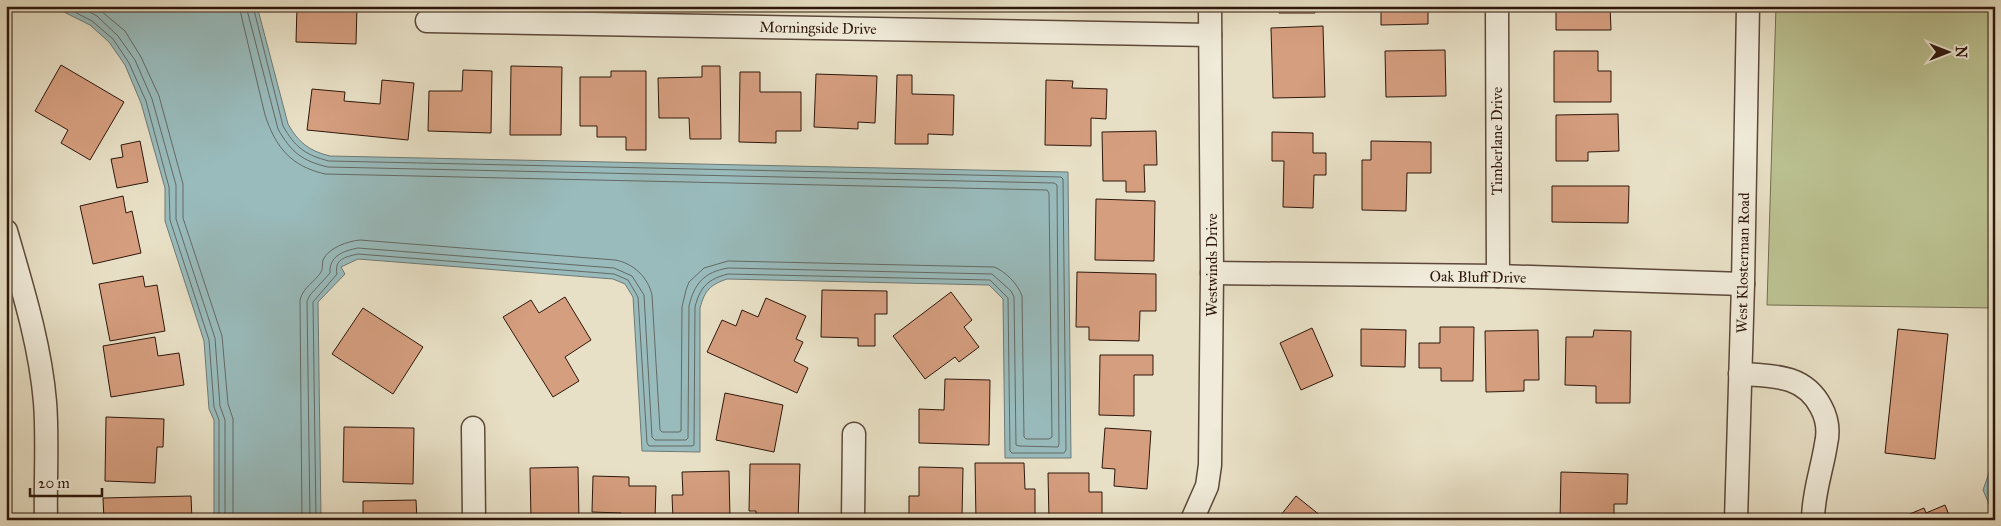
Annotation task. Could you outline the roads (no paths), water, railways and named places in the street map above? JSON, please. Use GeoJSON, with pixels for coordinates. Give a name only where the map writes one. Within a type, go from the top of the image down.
{"type":"FeatureCollection","features":[{"type":"Feature","properties":{"kind":"street","name":"Westwinds Drive"},"geometry":{"type":"LineString","coordinates":[[1192,520],[1207,486],[1210,465],[1212,274],[1210,6]]}},
{"type":"Feature","properties":{"kind":"street","name":"Timberlane Drive"},"geometry":{"type":"LineString","coordinates":[[1497,6],[1498,276]]}},
{"type":"Feature","properties":{"kind":"street","name":"West Klosterman Road"},"geometry":{"type":"LineString","coordinates":[[1736,520],[1748,6]]}},
{"type":"Feature","properties":{"kind":"street","name":"Morningside Drive"},"geometry":{"type":"LineString","coordinates":[[426,21],[1210,35]]}},
{"type":"Feature","properties":{"kind":"street"},"geometry":{"type":"LineString","coordinates":[[6,231],[37,344],[44,393],[46,520]]}},
{"type":"Feature","properties":{"kind":"street","name":"Oak Bluff Drive"},"geometry":{"type":"LineString","coordinates":[[1212,274],[1498,276],[1743,284]]}},
{"type":"Feature","properties":{"kind":"street"},"geometry":{"type":"LineString","coordinates":[[1740,374],[1767,375],[1798,383],[1810,390],[1823,410],[1828,427],[1827,443],[1814,496],[1813,520]]}},
{"type":"Feature","properties":{"kind":"street"},"geometry":{"type":"LineString","coordinates":[[473,428],[474,520]]}},
{"type":"Feature","properties":{"kind":"street"},"geometry":{"type":"LineString","coordinates":[[853,520],[854,434]]}},
{"type":"Feature","properties":{"kind":"water"},"geometry":{"type":"Polygon","coordinates":[[[46,6],[257,6],[288,124],[305,145],[330,156],[1068,172],[1071,458],[1005,458],[1003,299],[989,285],[727,279],[716,284],[706,292],[700,308],[700,452],[642,451],[633,297],[625,284],[613,279],[358,259],[341,267],[345,274],[318,302],[321,520],[214,520],[214,420],[209,409],[204,341],[165,221],[165,188],[141,103],[125,65],[109,42],[90,25],[64,12],[46,6]]]}},
{"type":"Feature","properties":{"kind":"water"},"geometry":{"type":"Polygon","coordinates":[[[1995,456],[1995,518],[1983,490],[1995,456]]]}}]}
